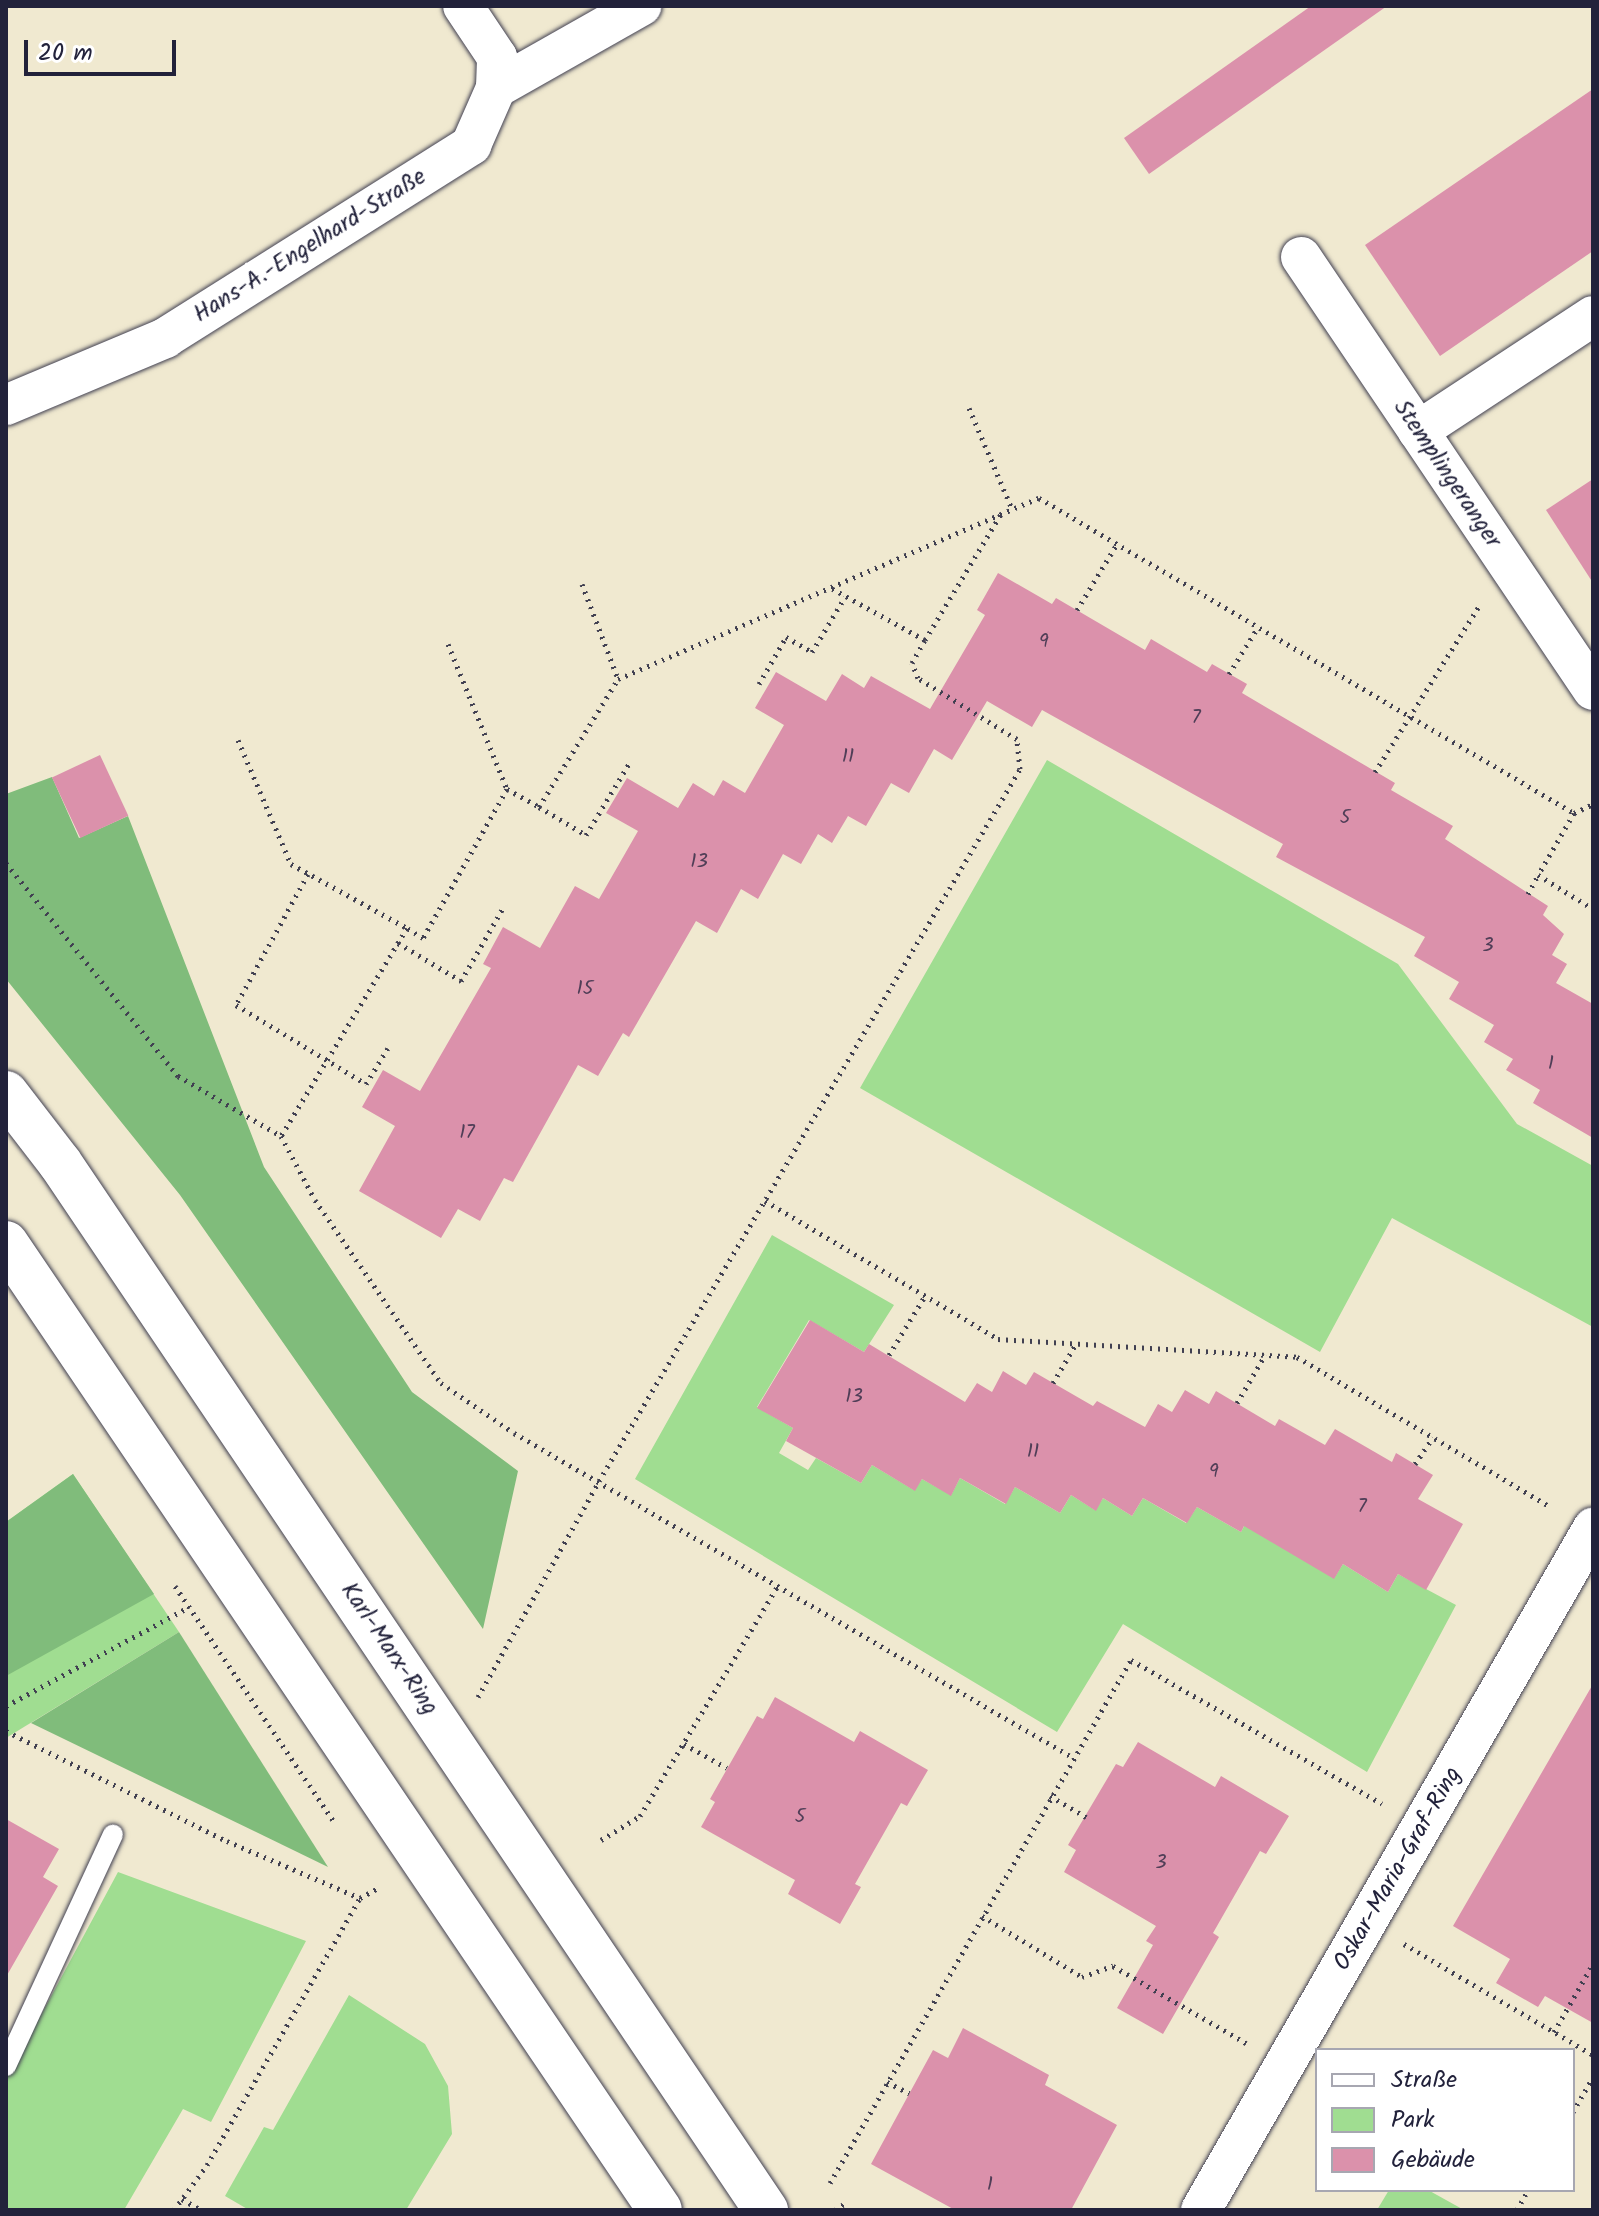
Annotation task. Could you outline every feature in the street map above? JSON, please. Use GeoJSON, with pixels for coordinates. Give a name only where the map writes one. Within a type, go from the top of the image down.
{"type":"FeatureCollection","features":[{"type":"Feature","properties":{"kind":"main road","name":"Karl-Marx-Ring"},"geometry":{"type":"LineString","coordinates":[[6,1093],[60,1163],[766,2210]]}},
{"type":"Feature","properties":{"kind":"main road"},"geometry":{"type":"LineString","coordinates":[[6,1243],[660,2210]]}},
{"type":"Feature","properties":{"kind":"street","name":"Hans-A.-Engelhard-Straße"},"geometry":{"type":"LineString","coordinates":[[6,405],[165,338],[471,145],[496,88],[497,57],[463,6]]}},
{"type":"Feature","properties":{"kind":"street"},"geometry":{"type":"LineString","coordinates":[[496,88],[641,6]]}},
{"type":"Feature","properties":{"kind":"street","name":"Stemplingeranger"},"geometry":{"type":"LineString","coordinates":[[1301,257],[1593,690]]}},
{"type":"Feature","properties":{"kind":"street"},"geometry":{"type":"LineString","coordinates":[[1418,431],[1593,316]]}},
{"type":"Feature","properties":{"kind":"street","name":"Oskar-Maria-Graf-Ring"},"geometry":{"type":"LineString","coordinates":[[1201,2210],[1593,1528]]}},
{"type":"Feature","properties":{"kind":"lane"},"geometry":{"type":"LineString","coordinates":[[6,2066],[113,1834]]}},
{"type":"Feature","properties":{"kind":"path"},"geometry":{"type":"LineString","coordinates":[[969,408],[1012,509]]}},
{"type":"Feature","properties":{"kind":"path"},"geometry":{"type":"LineString","coordinates":[[539,807],[618,679],[1039,498],[1574,813]]}},
{"type":"Feature","properties":{"kind":"path"},"geometry":{"type":"LineString","coordinates":[[453,1744],[599,1481],[1020,769],[1017,739],[918,678],[912,663],[1001,514]]}},
{"type":"Feature","properties":{"kind":"path"},"geometry":{"type":"LineString","coordinates":[[1077,610],[1117,544]]}},
{"type":"Feature","properties":{"kind":"path"},"geometry":{"type":"LineString","coordinates":[[582,584],[618,679]]}},
{"type":"Feature","properties":{"kind":"path"},"geometry":{"type":"LineString","coordinates":[[831,588],[925,640]]}},
{"type":"Feature","properties":{"kind":"path"},"geometry":{"type":"LineString","coordinates":[[759,684],[786,637],[812,652],[845,597]]}},
{"type":"Feature","properties":{"kind":"path"},"geometry":{"type":"LineString","coordinates":[[1375,772],[1481,603]]}},
{"type":"Feature","properties":{"kind":"path"},"geometry":{"type":"LineString","coordinates":[[1229,674],[1258,627]]}},
{"type":"Feature","properties":{"kind":"path"},"geometry":{"type":"LineString","coordinates":[[448,644],[507,789],[586,835],[630,762]]}},
{"type":"Feature","properties":{"kind":"path"},"geometry":{"type":"LineString","coordinates":[[238,740],[291,864],[423,938],[507,789]]}},
{"type":"Feature","properties":{"kind":"path"},"geometry":{"type":"LineString","coordinates":[[1528,894],[1574,813],[1593,804]]}},
{"type":"Feature","properties":{"kind":"path"},"geometry":{"type":"LineString","coordinates":[[6,863],[178,1076],[281,1136],[315,1200],[441,1383],[514,1433],[1072,1757]]}},
{"type":"Feature","properties":{"kind":"path"},"geometry":{"type":"LineString","coordinates":[[308,874],[236,1005],[366,1084],[388,1048]]}},
{"type":"Feature","properties":{"kind":"path"},"geometry":{"type":"LineString","coordinates":[[1538,875],[1593,909]]}},
{"type":"Feature","properties":{"kind":"path"},"geometry":{"type":"LineString","coordinates":[[398,943],[461,981],[503,908]]}},
{"type":"Feature","properties":{"kind":"path"},"geometry":{"type":"LineString","coordinates":[[281,1136],[407,928]]}},
{"type":"Feature","properties":{"kind":"path"},"geometry":{"type":"LineString","coordinates":[[765,1201],[998,1339],[1297,1357],[1549,1506]]}},
{"type":"Feature","properties":{"kind":"path"},"geometry":{"type":"LineString","coordinates":[[889,1355],[925,1296]]}},
{"type":"Feature","properties":{"kind":"path"},"geometry":{"type":"LineString","coordinates":[[1053,1383],[1076,1344]]}},
{"type":"Feature","properties":{"kind":"path"},"geometry":{"type":"LineString","coordinates":[[1237,1403],[1265,1355]]}},
{"type":"Feature","properties":{"kind":"path"},"geometry":{"type":"LineString","coordinates":[[1415,1464],[1433,1437]]}},
{"type":"Feature","properties":{"kind":"path"},"geometry":{"type":"LineString","coordinates":[[601,1840],[640,1816],[778,1585]]}},
{"type":"Feature","properties":{"kind":"path"},"geometry":{"type":"LineString","coordinates":[[6,1706],[189,1607]]}},
{"type":"Feature","properties":{"kind":"path"},"geometry":{"type":"LineString","coordinates":[[830,2183],[1072,1757],[1131,1660],[1383,1805]]}},
{"type":"Feature","properties":{"kind":"path"},"geometry":{"type":"LineString","coordinates":[[6,1731],[227,1841],[360,1898]]}},
{"type":"Feature","properties":{"kind":"path"},"geometry":{"type":"LineString","coordinates":[[684,1744],[727,1768]]}},
{"type":"Feature","properties":{"kind":"path"},"geometry":{"type":"LineString","coordinates":[[1050,1796],[1086,1817]]}},
{"type":"Feature","properties":{"kind":"path"},"geometry":{"type":"LineString","coordinates":[[174,2210],[360,1898],[378,1888]]}},
{"type":"Feature","properties":{"kind":"path"},"geometry":{"type":"LineString","coordinates":[[982,1916],[1082,1977],[1113,1966],[1246,2043]]}},
{"type":"Feature","properties":{"kind":"path"},"geometry":{"type":"LineString","coordinates":[[1368,1923],[1593,2055]]}},
{"type":"Feature","properties":{"kind":"path"},"geometry":{"type":"LineString","coordinates":[[1554,2032],[1593,1964]]}},
{"type":"Feature","properties":{"kind":"path"},"geometry":{"type":"LineString","coordinates":[[1575,2108],[1593,2077]]}},
{"type":"Feature","properties":{"kind":"path"},"geometry":{"type":"LineString","coordinates":[[887,2082],[909,2093]]}},
{"type":"Feature","properties":{"kind":"path"},"geometry":{"type":"LineString","coordinates":[[1517,2210],[1527,2192]]}},
{"type":"Feature","properties":{"kind":"path"},"geometry":{"type":"LineString","coordinates":[[182,2199],[201,2210]]}},
{"type":"Feature","properties":{"kind":"path"},"geometry":{"type":"LineString","coordinates":[[835,2210],[844,2204]]}},
{"type":"Feature","properties":{"kind":"green space"},"geometry":{"type":"Polygon","coordinates":[[[1047,760],[1398,964],[1517,1124],[1593,1166],[1593,1327],[1392,1218],[1320,1352],[860,1088],[1047,760]]]}},
{"type":"Feature","properties":{"kind":"green space"},"geometry":{"type":"Polygon","coordinates":[[[52,777],[79,838],[128,816],[264,1167],[412,1392],[518,1471],[483,1629],[180,1195],[6,979],[6,794],[52,777]]]}},
{"type":"Feature","properties":{"kind":"green space"},"geometry":{"type":"Polygon","coordinates":[[[772,1235],[894,1305],[864,1352],[809,1320],[757,1407],[793,1428],[779,1453],[808,1470],[816,1458],[861,1483],[872,1465],[914,1490],[922,1479],[951,1495],[960,1478],[1005,1504],[1015,1487],[1060,1513],[1071,1495],[1095,1510],[1103,1498],[1132,1516],[1143,1498],[1186,1523],[1197,1507],[1241,1532],[1251,1513],[1334,1578],[1343,1564],[1388,1592],[1398,1574],[1456,1605],[1367,1772],[1123,1624],[1057,1732],[635,1479],[772,1235]]]}},
{"type":"Feature","properties":{"kind":"green space"},"geometry":{"type":"Polygon","coordinates":[[[73,1474],[179,1632],[6,1738],[6,1522],[73,1474]]]}},
{"type":"Feature","properties":{"kind":"green space"},"geometry":{"type":"Polygon","coordinates":[[[73,1474],[154,1594],[6,1676],[6,1522],[73,1474]]]}},
{"type":"Feature","properties":{"kind":"green space"},"geometry":{"type":"Polygon","coordinates":[[[179,1632],[328,1867],[31,1723],[179,1632]]]}},
{"type":"Feature","properties":{"kind":"green space"},"geometry":{"type":"Polygon","coordinates":[[[118,1872],[306,1941],[211,2122],[183,2109],[124,2210],[6,2210],[6,2080],[118,1872]]]}},
{"type":"Feature","properties":{"kind":"green space"},"geometry":{"type":"Polygon","coordinates":[[[349,1995],[425,2044],[448,2086],[452,2134],[406,2210],[249,2210],[225,2196],[264,2127],[273,2130],[349,1995]]]}},
{"type":"Feature","properties":{"kind":"green space"},"geometry":{"type":"Polygon","coordinates":[[[1388,2192],[1432,2192],[1464,2210],[1377,2210],[1388,2192]]]}},
{"type":"Feature","properties":{"kind":"building"},"geometry":{"type":"Polygon","coordinates":[[[1311,6],[1387,6],[1149,174],[1124,138],[1311,6]]]}},
{"type":"Feature","properties":{"kind":"building"},"geometry":{"type":"Polygon","coordinates":[[[1593,89],[1593,251],[1440,356],[1365,245],[1593,89]]]}},
{"type":"Feature","properties":{"kind":"building"},"geometry":{"type":"Polygon","coordinates":[[[1593,479],[1593,583],[1546,510],[1593,479]]]}},
{"type":"Feature","properties":{"kind":"building"},"geometry":{"type":"Polygon","coordinates":[[[998,573],[1052,604],[1056,598],[1145,650],[1151,639],[1207,672],[1212,664],[1247,684],[1242,693],[1395,783],[1391,790],[1453,826],[1445,839],[1548,906],[1543,915],[1564,934],[1552,955],[1567,964],[1556,983],[1593,1004],[1593,1138],[1533,1103],[1540,1090],[1506,1070],[1513,1059],[1484,1042],[1494,1025],[1449,999],[1459,982],[1414,956],[1425,937],[1276,857],[1283,844],[1042,710],[1032,727],[987,701],[952,760],[934,749],[909,793],[891,783],[866,826],[848,816],[832,843],[818,834],[801,864],[783,854],[758,899],[741,889],[717,933],[696,921],[629,1037],[623,1033],[598,1076],[578,1065],[513,1182],[504,1178],[480,1221],[458,1209],[441,1238],[359,1191],[395,1126],[362,1107],[383,1070],[420,1091],[491,968],[483,964],[503,927],[540,948],[575,886],[599,899],[638,831],[606,813],[627,778],[678,808],[693,783],[714,796],[723,780],[745,793],[784,725],[755,708],[776,672],[826,701],[842,674],[864,688],[871,676],[930,709],[985,615],[977,610],[998,573]]]}},
{"type":"Feature","properties":{"kind":"building"},"geometry":{"type":"Polygon","coordinates":[[[100,755],[128,816],[80,838],[52,777],[100,755]]]}},
{"type":"Feature","properties":{"kind":"building"},"geometry":{"type":"Polygon","coordinates":[[[810,1320],[864,1352],[869,1344],[965,1402],[977,1383],[992,1392],[1003,1371],[1026,1385],[1034,1372],[1093,1406],[1097,1401],[1145,1427],[1158,1404],[1172,1412],[1185,1390],[1209,1404],[1216,1391],[1275,1426],[1279,1419],[1325,1445],[1335,1429],[1392,1462],[1396,1453],[1433,1475],[1418,1499],[1463,1524],[1426,1590],[1398,1574],[1388,1592],[1343,1564],[1334,1579],[1244,1526],[1241,1532],[1197,1507],[1187,1523],[1143,1498],[1132,1516],[1103,1498],[1096,1511],[1071,1495],[1060,1513],[1015,1487],[1006,1504],[960,1478],[951,1496],[922,1479],[915,1491],[872,1465],[861,1483],[786,1441],[793,1428],[757,1408],[810,1320]]]}},
{"type":"Feature","properties":{"kind":"building"},"geometry":{"type":"Polygon","coordinates":[[[1593,1684],[1593,2023],[1545,1996],[1538,2007],[1496,1983],[1510,1959],[1453,1926],[1593,1684]]]}},
{"type":"Feature","properties":{"kind":"building"},"geometry":{"type":"Polygon","coordinates":[[[775,1697],[854,1742],[860,1731],[928,1770],[907,1806],[901,1803],[855,1884],[861,1887],[840,1924],[788,1894],[795,1880],[701,1827],[715,1802],[710,1799],[757,1716],[763,1719],[775,1697]]]}},
{"type":"Feature","properties":{"kind":"building"},"geometry":{"type":"Polygon","coordinates":[[[1138,1742],[1215,1787],[1221,1776],[1289,1816],[1266,1854],[1260,1851],[1213,1933],[1219,1937],[1163,2034],[1117,2008],[1153,1945],[1146,1941],[1156,1926],[1064,1872],[1076,1850],[1068,1845],[1116,1764],[1123,1767],[1138,1742]]]}},
{"type":"Feature","properties":{"kind":"building"},"geometry":{"type":"Polygon","coordinates":[[[6,1819],[59,1849],[43,1877],[58,1886],[6,1977],[6,1819]]]}},
{"type":"Feature","properties":{"kind":"building"},"geometry":{"type":"Polygon","coordinates":[[[963,2028],[1049,2075],[1045,2085],[1117,2125],[1071,2210],[955,2210],[871,2164],[933,2050],[948,2058],[963,2028]]]}}]}
